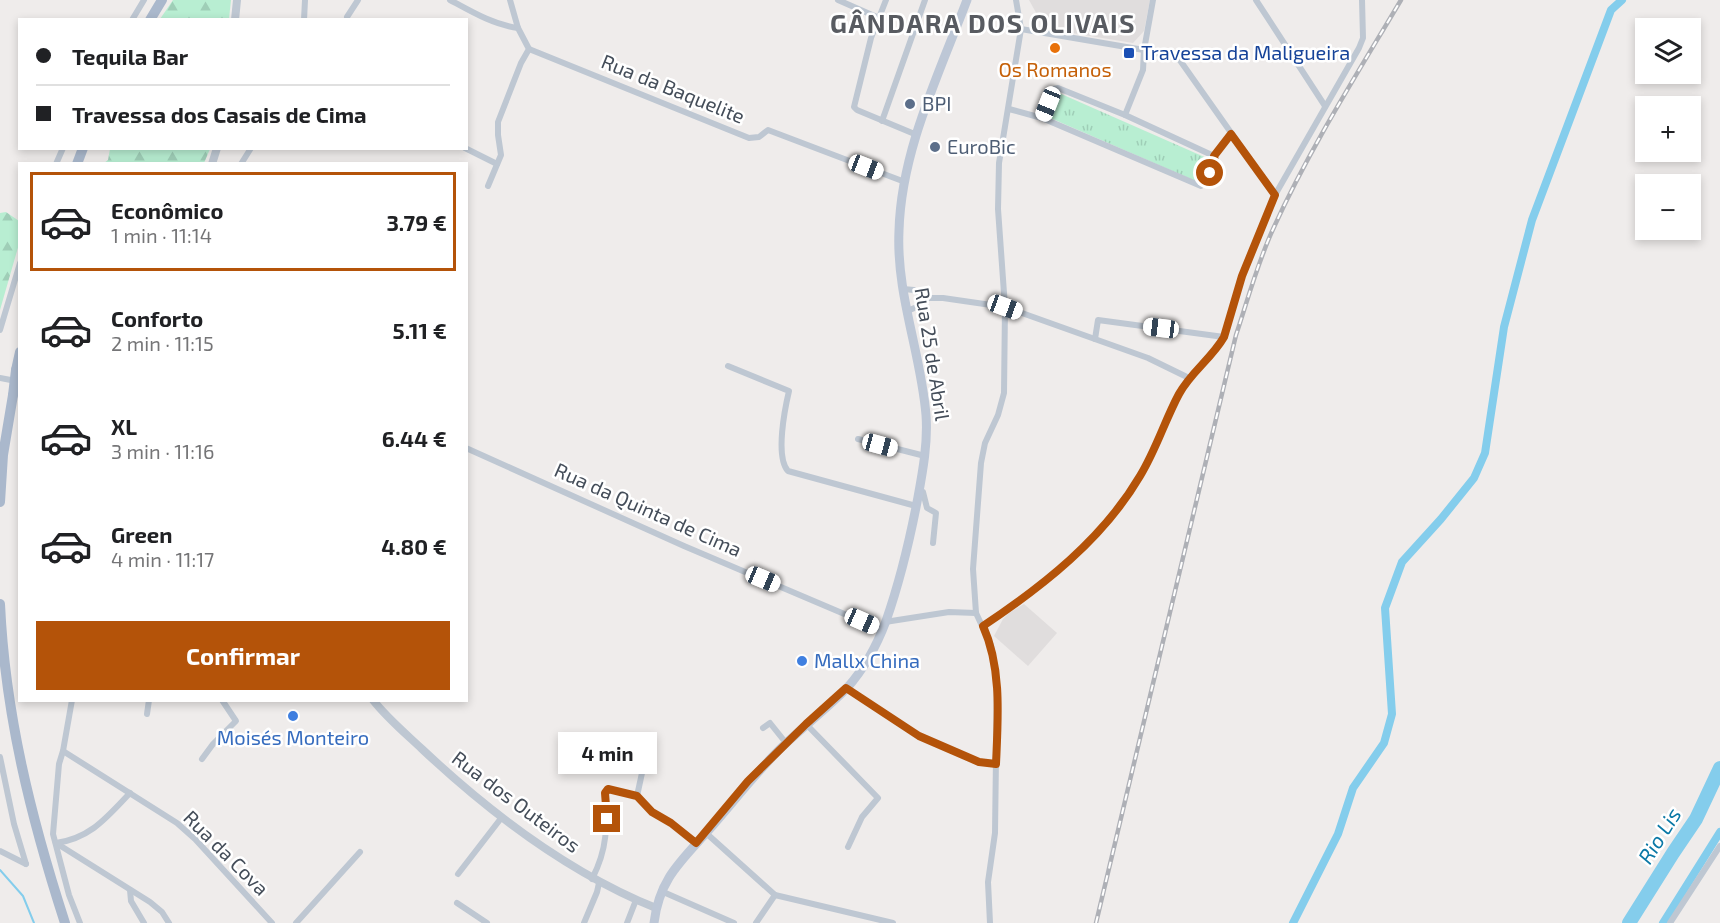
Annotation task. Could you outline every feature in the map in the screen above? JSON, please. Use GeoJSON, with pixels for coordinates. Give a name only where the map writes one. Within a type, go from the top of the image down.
{"type":"FeatureCollection","features":[{"type":"Feature","properties":{"kind":"main road"},"geometry":{"type":"LineString","coordinates":[[151,18],[162,0]]}},
{"type":"Feature","properties":{"kind":"main road","name":"Rua 25 de Abril"},"geometry":{"type":"LineString","coordinates":[[654,923],[661,891],[672,871],[748,781],[846,688],[860,671],[884,626],[906,553],[925,456],[926,416],[903,289],[898,231],[905,182],[917,135],[967,0]]}},
{"type":"Feature","properties":{"kind":"main road"},"geometry":{"type":"LineString","coordinates":[[0,502],[3,455],[18,361]]}},
{"type":"Feature","properties":{"kind":"main road"},"geometry":{"type":"LineString","coordinates":[[0,604],[5,670],[18,756],[34,824],[65,923]]}},
{"type":"Feature","properties":{"kind":"street"},"geometry":{"type":"LineString","coordinates":[[133,18],[144,0]]}},
{"type":"Feature","properties":{"kind":"street"},"geometry":{"type":"LineString","coordinates":[[235,18],[237,0]]}},
{"type":"Feature","properties":{"kind":"street"},"geometry":{"type":"LineString","coordinates":[[304,18],[305,0]]}},
{"type":"Feature","properties":{"kind":"street"},"geometry":{"type":"LineString","coordinates":[[347,17],[358,0]]}},
{"type":"Feature","properties":{"kind":"street"},"geometry":{"type":"LineString","coordinates":[[450,0],[487,19],[518,28]]}},
{"type":"Feature","properties":{"kind":"street"},"geometry":{"type":"LineString","coordinates":[[488,186],[501,155],[498,122],[521,63],[529,49],[518,28],[510,0]]}},
{"type":"Feature","properties":{"kind":"street"},"geometry":{"type":"LineString","coordinates":[[838,0],[879,18]]}},
{"type":"Feature","properties":{"kind":"street"},"geometry":{"type":"LineString","coordinates":[[886,0],[871,38],[854,107],[917,135]]}},
{"type":"Feature","properties":{"kind":"street"},"geometry":{"type":"LineString","coordinates":[[882,121],[925,0]]}},
{"type":"Feature","properties":{"kind":"street"},"geometry":{"type":"LineString","coordinates":[[990,923],[988,882],[995,832],[997,681],[991,645],[976,612],[973,569],[978,484],[985,443],[998,416],[1004,393],[1005,307],[998,209],[999,163],[1021,28],[1016,0]]}},
{"type":"Feature","properties":{"kind":"street"},"geometry":{"type":"LineString","coordinates":[[1125,116],[1143,70],[1144,50],[1153,0]]}},
{"type":"Feature","properties":{"kind":"street"},"geometry":{"type":"LineString","coordinates":[[1256,0],[1325,106]]}},
{"type":"Feature","properties":{"kind":"street"},"geometry":{"type":"LineString","coordinates":[[983,626],[1023,599],[1062,568],[1128,495],[1145,469],[1189,378],[1219,346],[1224,337],[1242,276],[1275,195],[1359,48],[1363,38],[1362,0]]}},
{"type":"Feature","properties":{"kind":"street"},"geometry":{"type":"LineString","coordinates":[[1021,28],[1144,50],[1179,59],[1275,195]]}},
{"type":"Feature","properties":{"kind":"street","name":"Rua da Baquelite"},"geometry":{"type":"LineString","coordinates":[[529,49],[749,138],[759,137],[768,130],[905,182]]}},
{"type":"Feature","properties":{"kind":"street"},"geometry":{"type":"LineString","coordinates":[[1042,118],[1056,88],[1214,156]]}},
{"type":"Feature","properties":{"kind":"street"},"geometry":{"type":"LineString","coordinates":[[1009,109],[1042,118],[1201,186],[1205,184],[1212,169],[1214,156],[1231,134]]}},
{"type":"Feature","properties":{"kind":"street"},"geometry":{"type":"LineString","coordinates":[[468,150],[497,164]]}},
{"type":"Feature","properties":{"kind":"street"},"geometry":{"type":"LineString","coordinates":[[0,330],[18,270]]}},
{"type":"Feature","properties":{"kind":"street"},"geometry":{"type":"LineString","coordinates":[[903,289],[914,290],[924,298],[943,298],[1005,307],[1148,358],[1189,378]]}},
{"type":"Feature","properties":{"kind":"street"},"geometry":{"type":"LineString","coordinates":[[907,311],[917,307],[924,298]]}},
{"type":"Feature","properties":{"kind":"street"},"geometry":{"type":"LineString","coordinates":[[1095,339],[1098,320],[1224,337]]}},
{"type":"Feature","properties":{"kind":"street"},"geometry":{"type":"LineString","coordinates":[[728,366],[790,387],[784,416],[782,459],[788,471],[916,506]]}},
{"type":"Feature","properties":{"kind":"street"},"geometry":{"type":"LineString","coordinates":[[0,378],[18,382]]}},
{"type":"Feature","properties":{"kind":"street"},"geometry":{"type":"LineString","coordinates":[[858,439],[925,456]]}},
{"type":"Feature","properties":{"kind":"street","name":"Rua da Quinta de Cima"},"geometry":{"type":"LineString","coordinates":[[468,449],[684,546],[884,626]]}},
{"type":"Feature","properties":{"kind":"street"},"geometry":{"type":"LineString","coordinates":[[919,490],[923,492],[927,508],[936,513],[933,543]]}},
{"type":"Feature","properties":{"kind":"street"},"geometry":{"type":"LineString","coordinates":[[884,626],[949,612],[976,612]]}},
{"type":"Feature","properties":{"kind":"street"},"geometry":{"type":"LineString","coordinates":[[846,688],[919,736],[979,762],[996,764]]}},
{"type":"Feature","properties":{"kind":"street"},"geometry":{"type":"LineString","coordinates":[[72,702],[63,750],[58,764],[53,834],[69,896],[80,923]]}},
{"type":"Feature","properties":{"kind":"street"},"geometry":{"type":"LineString","coordinates":[[147,714],[148,702]]}},
{"type":"Feature","properties":{"kind":"street"},"geometry":{"type":"LineString","coordinates":[[202,759],[213,744],[236,721],[223,702]]}},
{"type":"Feature","properties":{"kind":"street","name":"Rua dos Outeiros"},"geometry":{"type":"LineString","coordinates":[[375,702],[440,765],[502,817],[595,881],[656,909]]}},
{"type":"Feature","properties":{"kind":"street"},"geometry":{"type":"LineString","coordinates":[[763,728],[770,723],[786,743]]}},
{"type":"Feature","properties":{"kind":"street"},"geometry":{"type":"LineString","coordinates":[[806,724],[878,798],[862,817],[848,848]]}},
{"type":"Feature","properties":{"kind":"street","name":"Rua da Cova"},"geometry":{"type":"LineString","coordinates":[[63,750],[177,823],[195,839],[272,923]]}},
{"type":"Feature","properties":{"kind":"street"},"geometry":{"type":"LineString","coordinates":[[637,796],[647,750]]}},
{"type":"Feature","properties":{"kind":"street"},"geometry":{"type":"LineString","coordinates":[[0,757],[2,775],[26,864],[0,851]]}},
{"type":"Feature","properties":{"kind":"street"},"geometry":{"type":"LineString","coordinates":[[584,923],[597,892],[595,881],[606,844],[605,793],[608,789],[637,796],[652,812],[671,823],[696,843]]}},
{"type":"Feature","properties":{"kind":"street"},"geometry":{"type":"LineString","coordinates":[[56,843],[83,837],[98,826],[130,793]]}},
{"type":"Feature","properties":{"kind":"street"},"geometry":{"type":"LineString","coordinates":[[458,873],[502,817]]}},
{"type":"Feature","properties":{"kind":"street"},"geometry":{"type":"LineString","coordinates":[[706,833],[775,895],[893,923]]}},
{"type":"Feature","properties":{"kind":"street"},"geometry":{"type":"LineString","coordinates":[[56,843],[162,912],[169,923]]}},
{"type":"Feature","properties":{"kind":"street"},"geometry":{"type":"LineString","coordinates":[[1670,923],[1720,846]]}},
{"type":"Feature","properties":{"kind":"street"},"geometry":{"type":"LineString","coordinates":[[296,923],[360,852]]}},
{"type":"Feature","properties":{"kind":"street"},"geometry":{"type":"LineString","coordinates":[[130,890],[131,901],[144,923]]}},
{"type":"Feature","properties":{"kind":"street"},"geometry":{"type":"LineString","coordinates":[[661,891],[734,923]]}},
{"type":"Feature","properties":{"kind":"street"},"geometry":{"type":"LineString","coordinates":[[756,923],[775,895]]}},
{"type":"Feature","properties":{"kind":"street"},"geometry":{"type":"LineString","coordinates":[[627,923],[636,900]]}},
{"type":"Feature","properties":{"kind":"street"},"geometry":{"type":"LineString","coordinates":[[457,903],[487,923]]}},
{"type":"Feature","properties":{"kind":"street"},"geometry":{"type":"LineString","coordinates":[[472,923],[477,917]]}},
{"type":"Feature","properties":{"kind":"shaded area"},"geometry":{"type":"Polygon","coordinates":[[[1029,0],[1150,0],[1144,31],[1133,43],[1052,28],[1039,18],[1029,0]]]}},
{"type":"Feature","properties":{"kind":"shaded area"},"geometry":{"type":"Polygon","coordinates":[[[1024,604],[1057,633],[1028,666],[994,636],[1003,619],[1024,604]]]}},
{"type":"Feature","properties":{"kind":"green space"},"geometry":{"type":"Polygon","coordinates":[[[173,0],[231,0],[229,18],[161,18],[173,0]]]}},
{"type":"Feature","properties":{"kind":"green space"},"geometry":{"type":"Polygon","coordinates":[[[1059,93],[1209,159],[1207,172],[1198,182],[1048,117],[1055,95],[1059,93]]]}},
{"type":"Feature","properties":{"kind":"green space"},"geometry":{"type":"Polygon","coordinates":[[[110,150],[210,150],[204,162],[105,162],[108,160],[110,150]]]}},
{"type":"Feature","properties":{"kind":"green space"},"geometry":{"type":"Polygon","coordinates":[[[6,212],[18,220],[18,247],[0,310],[0,213],[6,212]]]}},
{"type":"Feature","properties":{"kind":"waterway"},"geometry":{"type":"LineString","coordinates":[[1293,923],[1338,834],[1353,788],[1384,743],[1392,714],[1385,608],[1402,562],[1474,478],[1485,453],[1504,327],[1532,220],[1611,10],[1622,0]]}},
{"type":"Feature","properties":{"kind":"waterway","name":"Rio Lis"},"geometry":{"type":"LineString","coordinates":[[1629,923],[1696,819],[1720,768]]}},
{"type":"Feature","properties":{"kind":"waterway"},"geometry":{"type":"LineString","coordinates":[[1663,923],[1720,832]]}},
{"type":"Feature","properties":{"kind":"waterway"},"geometry":{"type":"LineString","coordinates":[[0,870],[23,896],[34,923]]}},
{"type":"Feature","properties":{"kind":"railway"},"geometry":{"type":"LineString","coordinates":[[1096,923],[1236,335],[1254,280],[1268,240],[1303,169],[1401,0]]}},
{"type":"Feature","properties":{"kind":"place","name":"Os Romanos"},"geometry":{"type":"Point","coordinates":[1055,48]}},
{"type":"Feature","properties":{"kind":"place","name":"Travessa da Maligueira"},"geometry":{"type":"Point","coordinates":[1129,53]}},
{"type":"Feature","properties":{"kind":"place","name":"BPI"},"geometry":{"type":"Point","coordinates":[910,104]}},
{"type":"Feature","properties":{"kind":"place","name":"EuroBic"},"geometry":{"type":"Point","coordinates":[935,147]}},
{"type":"Feature","properties":{"kind":"place","name":"Mallx China"},"geometry":{"type":"Point","coordinates":[802,661]}},
{"type":"Feature","properties":{"kind":"place","name":"Moisés Monteiro"},"geometry":{"type":"Point","coordinates":[293,716]}},
{"type":"Feature","properties":{"kind":"district","name":"GÂNDARA DOS OLIVAIS"},"geometry":{"type":"Point","coordinates":[983,24]}},
{"type":"Feature","properties":{"kind":"route"},"geometry":{"type":"LineString","coordinates":[[607,819],[605,793],[608,789],[616,790],[637,796],[652,812],[671,823],[696,843],[748,781],[846,688],[919,736],[979,762],[996,764],[997,681],[991,645],[983,626],[1023,599],[1062,568],[1128,495],[1150,460],[1189,378],[1219,346],[1224,337],[1242,276],[1275,195],[1231,134],[1214,156],[1215,161],[1210,173]]}}]}
